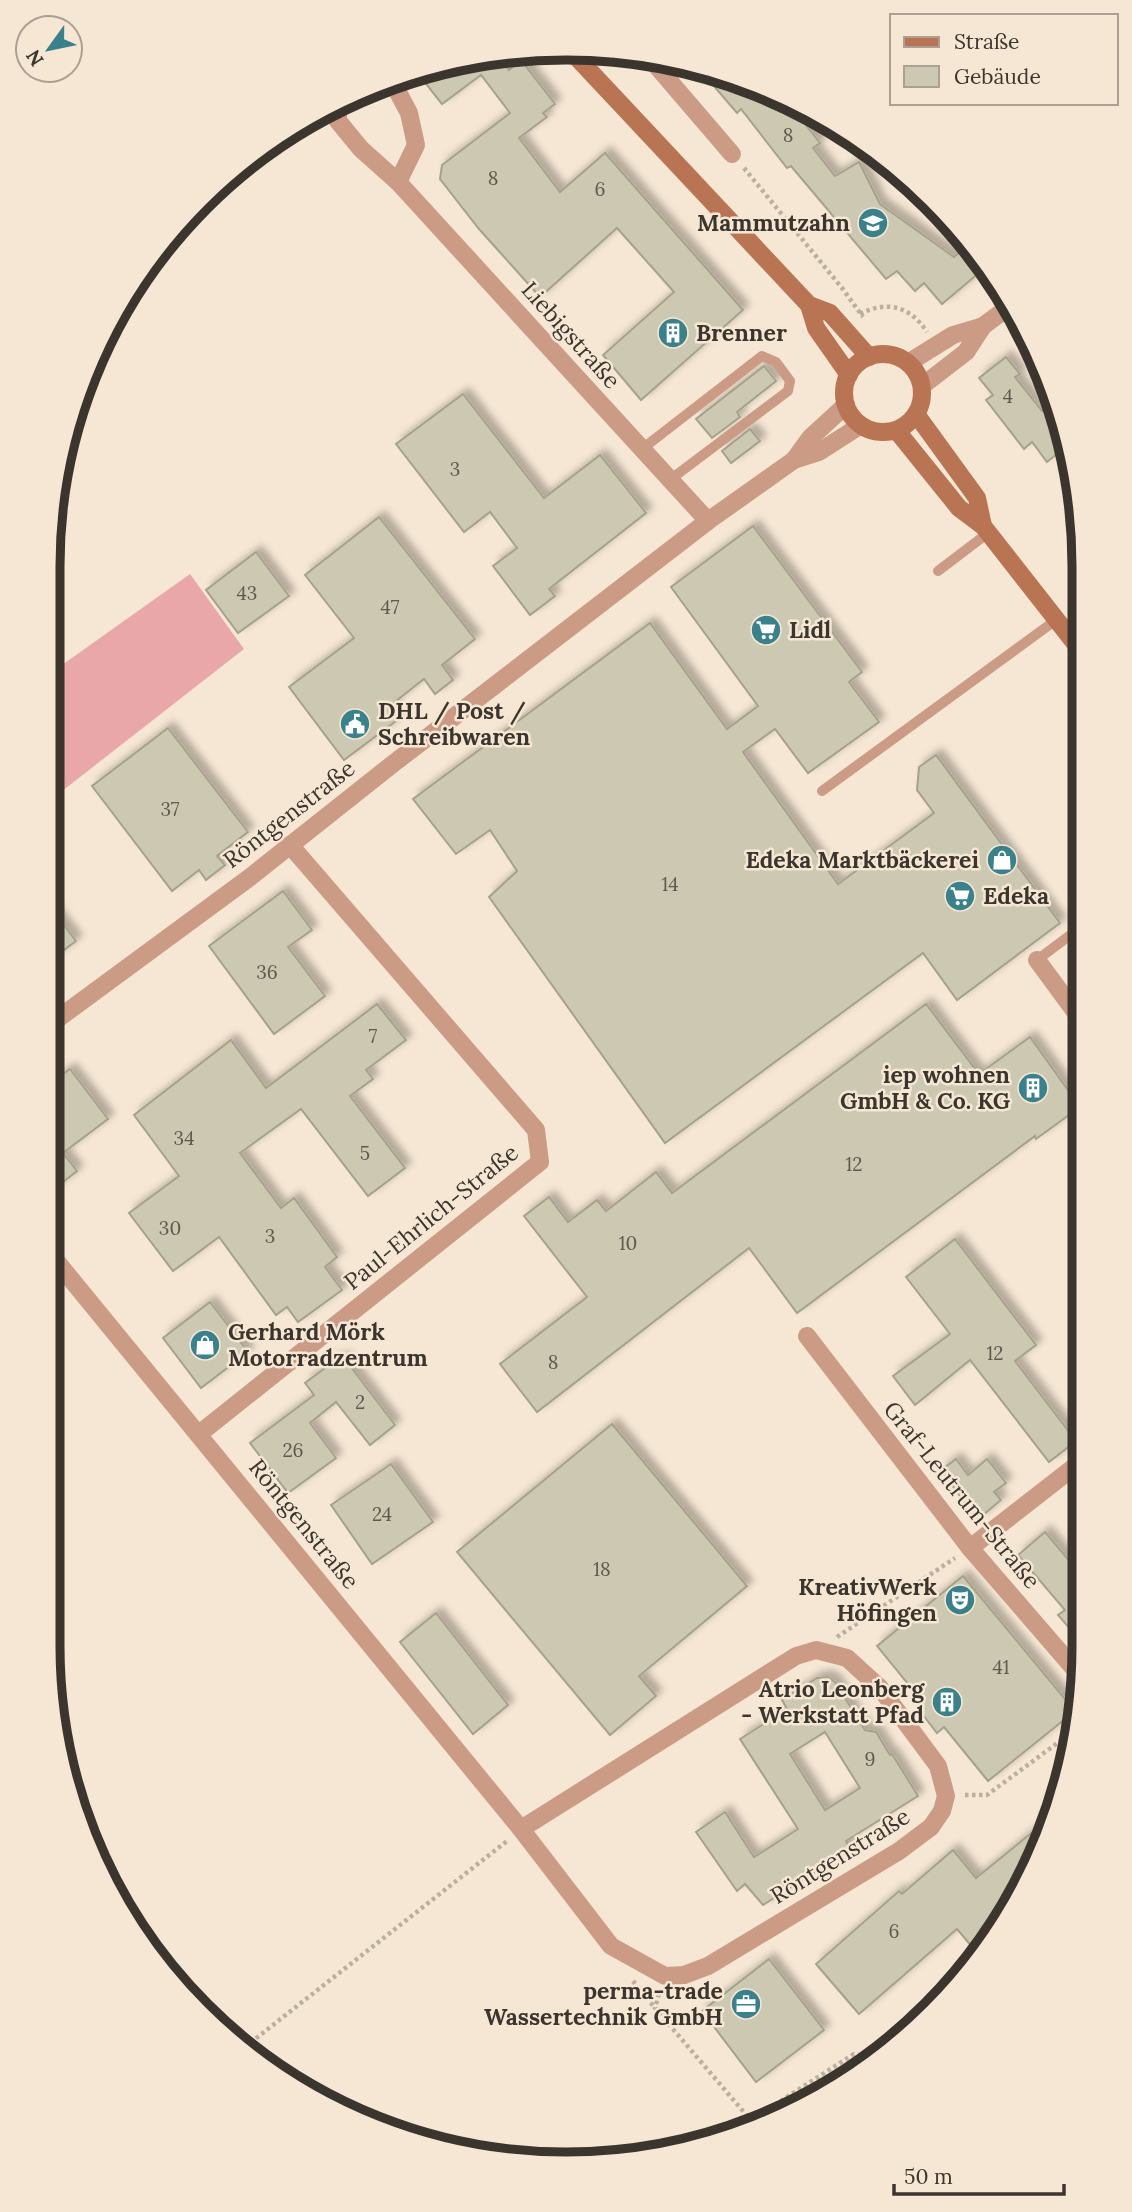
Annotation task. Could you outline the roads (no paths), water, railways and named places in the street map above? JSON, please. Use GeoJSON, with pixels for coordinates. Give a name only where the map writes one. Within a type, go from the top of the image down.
{"type":"FeatureCollection","features":[{"type":"Feature","properties":{"kind":"street"},"geometry":{"type":"LineString","coordinates":[[580,60],[809,304],[830,313],[869,357]]}},
{"type":"Feature","properties":{"kind":"street"},"geometry":{"type":"LineString","coordinates":[[658,68],[732,154]]}},
{"type":"Feature","properties":{"kind":"street"},"geometry":{"type":"LineString","coordinates":[[396,89],[409,113],[416,145],[398,181]]}},
{"type":"Feature","properties":{"kind":"street","name":"Liebigstraße"},"geometry":{"type":"LineString","coordinates":[[338,114],[338,121],[361,149],[398,181],[708,521]]}},
{"type":"Feature","properties":{"kind":"street"},"geometry":{"type":"LineString","coordinates":[[809,304],[816,328],[849,375]]}},
{"type":"Feature","properties":{"kind":"street"},"geometry":{"type":"LineString","coordinates":[[908,363],[953,335],[983,326],[1004,311]]}},
{"type":"Feature","properties":{"kind":"street"},"geometry":{"type":"LineString","coordinates":[[922,386],[966,352],[983,326]]}},
{"type":"Feature","properties":{"kind":"street"},"geometry":{"type":"LineString","coordinates":[[890,355],[908,363],[918,375],[922,398],[916,414],[897,430],[881,432],[861,425],[853,418],[846,404],[844,395],[849,375],[858,364],[869,357],[890,355]]}},
{"type":"Feature","properties":{"kind":"street","name":"Röntgenstraße"},"geometry":{"type":"LineString","coordinates":[[60,1017],[290,845],[708,521],[793,460],[810,438],[846,404]]}},
{"type":"Feature","properties":{"kind":"street"},"geometry":{"type":"LineString","coordinates":[[916,414],[977,498],[986,530]]}},
{"type":"Feature","properties":{"kind":"street","name":"Röntgenstraße"},"geometry":{"type":"LineString","coordinates":[[793,460],[819,452],[861,425]]}},
{"type":"Feature","properties":{"kind":"street"},"geometry":{"type":"LineString","coordinates":[[897,430],[958,508],[986,530],[1072,640]]}},
{"type":"Feature","properties":{"kind":"street","name":"Paul-Ehrlich-Straße"},"geometry":{"type":"LineString","coordinates":[[199,1434],[540,1162],[536,1130],[290,845]]}},
{"type":"Feature","properties":{"kind":"street"},"geometry":{"type":"LineString","coordinates":[[1037,960],[1072,1007]]}},
{"type":"Feature","properties":{"kind":"street","name":"Röntgenstraße"},"geometry":{"type":"LineString","coordinates":[[60,1266],[521,1829],[611,1946],[665,1976],[684,1975],[708,1966],[899,1851],[931,1827],[942,1811],[946,1796],[938,1766],[880,1688],[847,1658],[816,1650],[796,1656],[521,1829]]}},
{"type":"Feature","properties":{"kind":"street","name":"Graf-Leutrum-Straße"},"geometry":{"type":"LineString","coordinates":[[807,1336],[970,1548],[1071,1665]]}},
{"type":"Feature","properties":{"kind":"street"},"geometry":{"type":"LineString","coordinates":[[970,1548],[1072,1469]]}},
{"type":"Feature","properties":{"kind":"lane"},"geometry":{"type":"LineString","coordinates":[[642,449],[762,356],[776,362],[790,381],[788,391],[671,480]]}},
{"type":"Feature","properties":{"kind":"lane"},"geometry":{"type":"LineString","coordinates":[[938,571],[986,530]]}},
{"type":"Feature","properties":{"kind":"lane"},"geometry":{"type":"LineString","coordinates":[[822,792],[1056,620]]}},
{"type":"Feature","properties":{"kind":"lane"},"geometry":{"type":"LineString","coordinates":[[1037,960],[1072,934]]}},
{"type":"Feature","properties":{"kind":"place","name":"Mammutzahn"},"geometry":{"type":"Point","coordinates":[873,223]}},
{"type":"Feature","properties":{"kind":"place","name":"Brenner"},"geometry":{"type":"Point","coordinates":[673,333]}},
{"type":"Feature","properties":{"kind":"place","name":"Lidl"},"geometry":{"type":"Point","coordinates":[766,630]}},
{"type":"Feature","properties":{"kind":"place","name":"DHL / Post / Schreibwaren"},"geometry":{"type":"Point","coordinates":[355,724]}},
{"type":"Feature","properties":{"kind":"place","name":"Edeka Marktbäckerei"},"geometry":{"type":"Point","coordinates":[1002,860]}},
{"type":"Feature","properties":{"kind":"place","name":"Edeka"},"geometry":{"type":"Point","coordinates":[960,896]}},
{"type":"Feature","properties":{"kind":"place","name":"iep wohnen GmbH & Co. KG"},"geometry":{"type":"Point","coordinates":[1033,1088]}},
{"type":"Feature","properties":{"kind":"place","name":"Gerhard Mörk Motorradzentrum"},"geometry":{"type":"Point","coordinates":[205,1345]}},
{"type":"Feature","properties":{"kind":"place","name":"KreativWerk Höfingen"},"geometry":{"type":"Point","coordinates":[960,1600]}},
{"type":"Feature","properties":{"kind":"place","name":"Atrio Leonberg - Werkstatt Pfad"},"geometry":{"type":"Point","coordinates":[947,1702]}},
{"type":"Feature","properties":{"kind":"place","name":"perma-trade Wassertechnik GmbH"},"geometry":{"type":"Point","coordinates":[746,2004]}}]}
